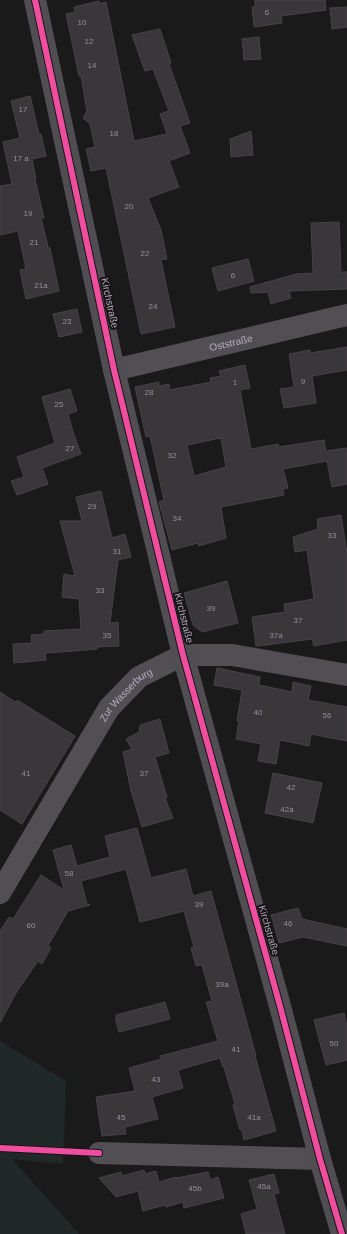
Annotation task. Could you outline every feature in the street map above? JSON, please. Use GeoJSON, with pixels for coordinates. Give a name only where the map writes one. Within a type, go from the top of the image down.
{"type":"FeatureCollection","features":[{"type":"Feature","properties":{"kind":"street","name":"Kirchstraße"},"geometry":{"type":"LineString","coordinates":[[35,0],[114,370],[182,655],[280,1006],[320,1159],[342,1234]]}},
{"type":"Feature","properties":{"kind":"street","name":"Oststraße"},"geometry":{"type":"LineString","coordinates":[[114,370],[347,315]]}},
{"type":"Feature","properties":{"kind":"street","name":"Zur Wasserburg"},"geometry":{"type":"LineString","coordinates":[[0,893],[109,708],[139,677],[182,655],[232,655],[347,675]]}},
{"type":"Feature","properties":{"kind":"street"},"geometry":{"type":"LineString","coordinates":[[99,1153],[320,1159]]}},
{"type":"Feature","properties":{"kind":"shaded area"},"geometry":{"type":"Polygon","coordinates":[[[0,1041],[66,1081],[63,1164],[12,1159],[79,1234],[0,1234],[0,1041]]]}},
{"type":"Feature","properties":{"kind":"building"},"geometry":{"type":"Polygon","coordinates":[[[255,0],[325,0],[326,10],[281,16],[282,23],[254,27],[252,7],[255,7],[255,0]]]}},
{"type":"Feature","properties":{"kind":"building"},"geometry":{"type":"Polygon","coordinates":[[[99,1],[99,4],[106,2],[134,141],[167,134],[160,114],[169,111],[153,69],[145,71],[132,35],[160,29],[171,63],[169,64],[190,123],[180,126],[190,153],[169,161],[179,187],[148,198],[161,230],[167,259],[161,260],[175,327],[141,334],[106,168],[91,171],[86,149],[95,147],[90,124],[83,118],[87,111],[81,76],[79,76],[66,14],[75,12],[74,7],[99,1]]]}},
{"type":"Feature","properties":{"kind":"building"},"geometry":{"type":"Polygon","coordinates":[[[347,7],[347,27],[332,29],[330,8],[347,7]]]}},
{"type":"Feature","properties":{"kind":"building"},"geometry":{"type":"Polygon","coordinates":[[[259,37],[261,59],[244,60],[242,39],[259,37]]]}},
{"type":"Feature","properties":{"kind":"building"},"geometry":{"type":"Polygon","coordinates":[[[30,96],[46,156],[32,159],[44,218],[41,218],[48,247],[50,248],[59,291],[26,299],[20,270],[26,269],[18,231],[0,235],[0,186],[12,184],[3,142],[20,138],[11,101],[30,96]]]}},
{"type":"Feature","properties":{"kind":"building"},"geometry":{"type":"Polygon","coordinates":[[[251,131],[253,155],[231,157],[230,139],[251,131]]]}},
{"type":"Feature","properties":{"kind":"building"},"geometry":{"type":"Polygon","coordinates":[[[339,222],[341,272],[347,272],[347,289],[289,291],[291,298],[271,304],[268,292],[251,293],[250,287],[296,274],[313,273],[311,223],[339,222]]]}},
{"type":"Feature","properties":{"kind":"building"},"geometry":{"type":"Polygon","coordinates":[[[248,259],[254,281],[218,291],[212,268],[248,259]]]}},
{"type":"Feature","properties":{"kind":"building"},"geometry":{"type":"Polygon","coordinates":[[[77,309],[82,332],[59,337],[53,314],[77,309]]]}},
{"type":"Feature","properties":{"kind":"building"},"geometry":{"type":"Polygon","coordinates":[[[347,347],[347,370],[312,376],[316,403],[284,408],[280,389],[294,387],[289,354],[310,350],[310,353],[347,347]]]}},
{"type":"Feature","properties":{"kind":"building"},"geometry":{"type":"Polygon","coordinates":[[[245,365],[250,388],[240,390],[251,449],[278,444],[279,447],[324,440],[326,451],[347,448],[347,484],[332,487],[327,461],[283,469],[288,488],[283,489],[284,495],[221,507],[226,538],[199,546],[198,543],[172,550],[159,502],[164,500],[150,436],[146,437],[135,387],[159,382],[159,386],[169,384],[170,390],[211,382],[210,378],[221,376],[219,371],[245,365]],[[221,438],[187,445],[194,476],[226,467],[221,438]]]}},
{"type":"Feature","properties":{"kind":"building"},"geometry":{"type":"Polygon","coordinates":[[[70,389],[77,411],[68,414],[81,454],[42,468],[48,484],[17,495],[11,481],[24,477],[17,457],[55,443],[42,397],[70,389]]]}},
{"type":"Feature","properties":{"kind":"building"},"geometry":{"type":"Polygon","coordinates":[[[101,491],[112,538],[125,534],[131,557],[118,560],[110,623],[118,622],[119,646],[45,653],[46,660],[14,663],[13,644],[32,643],[31,635],[44,634],[44,631],[81,629],[79,599],[62,597],[64,574],[75,576],[60,521],[82,521],[76,497],[101,491]]]}},
{"type":"Feature","properties":{"kind":"building"},"geometry":{"type":"Polygon","coordinates":[[[341,515],[347,553],[347,640],[314,646],[312,639],[256,646],[252,617],[285,612],[284,604],[314,599],[307,550],[295,552],[293,537],[318,529],[317,519],[341,515]]]}},
{"type":"Feature","properties":{"kind":"building"},"geometry":{"type":"Polygon","coordinates":[[[227,581],[238,623],[202,632],[193,625],[184,593],[227,581]]]}},
{"type":"Feature","properties":{"kind":"building"},"geometry":{"type":"Polygon","coordinates":[[[217,668],[260,677],[259,685],[292,692],[293,682],[311,686],[308,700],[347,707],[347,741],[311,734],[309,746],[280,740],[276,764],[258,761],[261,744],[236,739],[242,690],[214,685],[217,668]]]}},
{"type":"Feature","properties":{"kind":"building"},"geometry":{"type":"Polygon","coordinates":[[[0,692],[17,703],[17,700],[75,736],[22,824],[0,810],[0,692]]]}},
{"type":"Feature","properties":{"kind":"building"},"geometry":{"type":"Polygon","coordinates":[[[160,719],[169,753],[155,757],[167,797],[165,798],[173,818],[142,827],[131,791],[123,752],[132,749],[126,739],[139,732],[140,725],[160,719]]]}},
{"type":"Feature","properties":{"kind":"building"},"geometry":{"type":"Polygon","coordinates":[[[273,773],[322,783],[313,823],[265,813],[273,773]]]}},
{"type":"Feature","properties":{"kind":"building"},"geometry":{"type":"Polygon","coordinates":[[[137,828],[151,878],[186,869],[193,896],[211,891],[276,1131],[244,1140],[233,1105],[235,1104],[220,1058],[178,1070],[183,1088],[152,1097],[158,1119],[125,1127],[126,1134],[102,1136],[96,1097],[135,1091],[129,1068],[161,1059],[160,1056],[218,1041],[206,1002],[212,1001],[202,965],[196,966],[191,948],[194,947],[184,911],[140,922],[126,869],[81,881],[87,904],[90,905],[68,911],[48,946],[51,948],[42,964],[38,961],[16,993],[0,1023],[0,931],[9,917],[13,919],[41,875],[64,890],[53,850],[71,845],[77,866],[110,857],[105,836],[137,828]]]}},
{"type":"Feature","properties":{"kind":"building"},"geometry":{"type":"Polygon","coordinates":[[[298,908],[302,919],[347,929],[347,946],[303,937],[279,943],[271,915],[298,908]]]}},
{"type":"Feature","properties":{"kind":"building"},"geometry":{"type":"Polygon","coordinates":[[[165,1002],[170,1019],[119,1032],[116,1015],[165,1002]]]}},
{"type":"Feature","properties":{"kind":"building"},"geometry":{"type":"Polygon","coordinates":[[[344,1013],[347,1026],[347,1060],[326,1065],[314,1020],[344,1013]]]}},
{"type":"Feature","properties":{"kind":"building"},"geometry":{"type":"Polygon","coordinates":[[[144,1170],[145,1174],[156,1171],[159,1182],[176,1177],[208,1172],[210,1180],[218,1177],[224,1198],[184,1208],[183,1202],[143,1211],[138,1191],[116,1197],[99,1178],[121,1172],[122,1176],[144,1170]]]}},
{"type":"Feature","properties":{"kind":"building"},"geometry":{"type":"Polygon","coordinates":[[[274,1174],[279,1193],[274,1194],[285,1234],[246,1234],[241,1214],[257,1209],[249,1180],[274,1174]]]}},
{"type":"Feature","properties":{"kind":"cycle path"},"geometry":{"type":"LineString","coordinates":[[35,0],[114,370],[183,655],[280,1006],[320,1159],[342,1234]]}},
{"type":"Feature","properties":{"kind":"cycle path"},"geometry":{"type":"LineString","coordinates":[[0,1148],[99,1153]]}}]}
